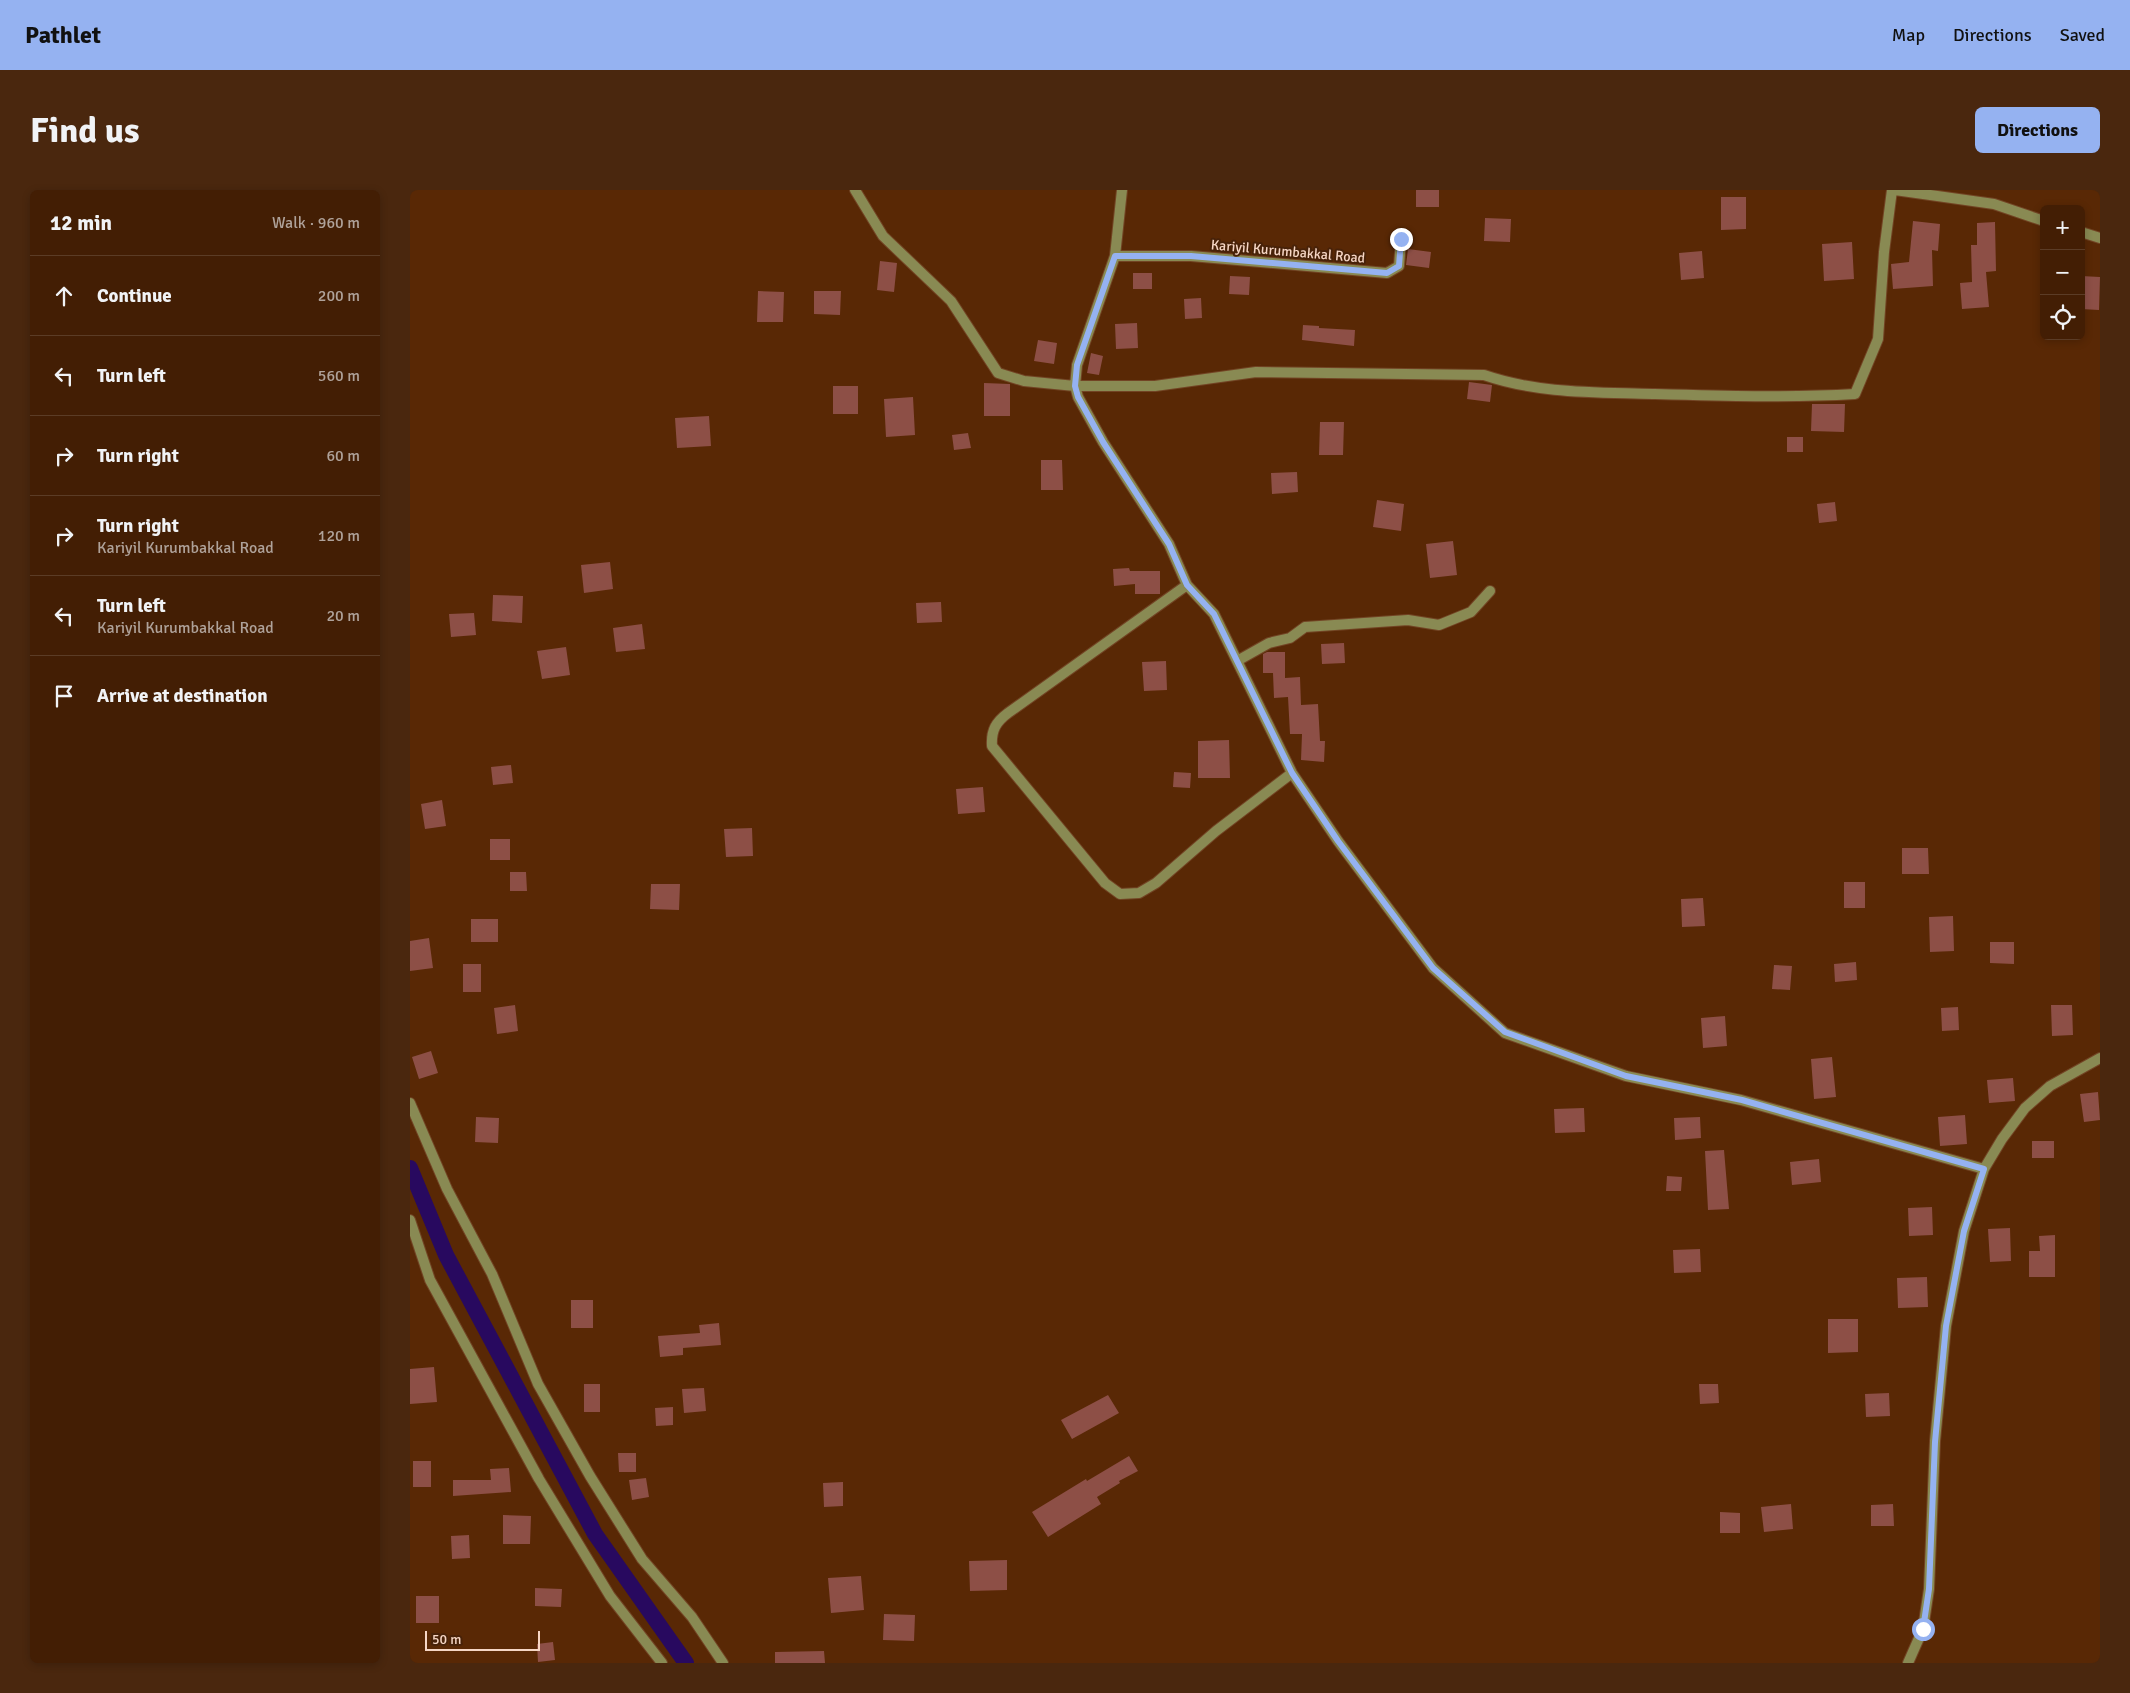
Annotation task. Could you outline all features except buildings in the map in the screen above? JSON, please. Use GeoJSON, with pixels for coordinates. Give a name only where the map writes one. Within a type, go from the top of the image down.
{"type":"FeatureCollection","features":[{"type":"Feature","properties":{"kind":"street"},"geometry":{"type":"LineString","coordinates":[[855,190],[883,236],[951,302],[998,372],[1024,381],[1075,386],[1155,386],[1256,372],[1484,375],[1508,383],[1564,391],[1789,398],[1855,394],[1878,339],[1884,252],[1893,190],[1994,204],[2040,220]]}},
{"type":"Feature","properties":{"kind":"street"},"geometry":{"type":"LineString","coordinates":[[1122,190],[1115,256],[1077,365],[1075,386],[1078,397],[1103,442],[1169,544],[1187,585],[1214,614],[1292,773],[1338,841],[1433,968],[1505,1032],[1626,1076],[1742,1100],[1984,1169]]}},
{"type":"Feature","properties":{"kind":"street"},"geometry":{"type":"LineString","coordinates":[[2085,233],[2100,238]]}},
{"type":"Feature","properties":{"kind":"street","name":"Kariyil Kurumbakkal Road"},"geometry":{"type":"LineString","coordinates":[[1115,256],[1191,256],[1387,273],[1399,266],[1401,239]]}},
{"type":"Feature","properties":{"kind":"street"},"geometry":{"type":"LineString","coordinates":[[1187,585],[997,722],[992,735],[992,746],[1105,884],[1120,894],[1139,893],[1156,884],[1216,831],[1292,773]]}},
{"type":"Feature","properties":{"kind":"street"},"geometry":{"type":"LineString","coordinates":[[1237,660],[1269,643],[1290,638],[1304,627],[1408,620],[1439,625],[1471,612],[1490,591]]}},
{"type":"Feature","properties":{"kind":"street"},"geometry":{"type":"LineString","coordinates":[[1908,1663],[1923,1629],[1929,1589],[1935,1442],[1946,1326],[1964,1231],[1984,1169],[2002,1139],[2025,1108],[2050,1086],[2100,1058]]}},
{"type":"Feature","properties":{"kind":"street"},"geometry":{"type":"LineString","coordinates":[[410,1103],[447,1189],[492,1274],[538,1384],[590,1476],[642,1559],[692,1617],[723,1663]]}},
{"type":"Feature","properties":{"kind":"street"},"geometry":{"type":"LineString","coordinates":[[410,1220],[430,1280],[539,1479],[610,1596],[662,1663]]}},
{"type":"Feature","properties":{"kind":"waterway"},"geometry":{"type":"LineString","coordinates":[[410,1168],[446,1255],[595,1534],[686,1663]]}},
{"type":"Feature","properties":{"kind":"route"},"geometry":{"type":"LineString","coordinates":[[1401,239],[1399,266],[1387,273],[1191,256],[1115,256],[1077,365],[1075,386],[1078,397],[1103,442],[1169,544],[1187,585],[1214,614],[1292,773],[1338,841],[1433,968],[1505,1032],[1626,1076],[1742,1100],[1984,1169],[1964,1231],[1946,1326],[1935,1442],[1929,1589],[1923,1629]]}}]}
